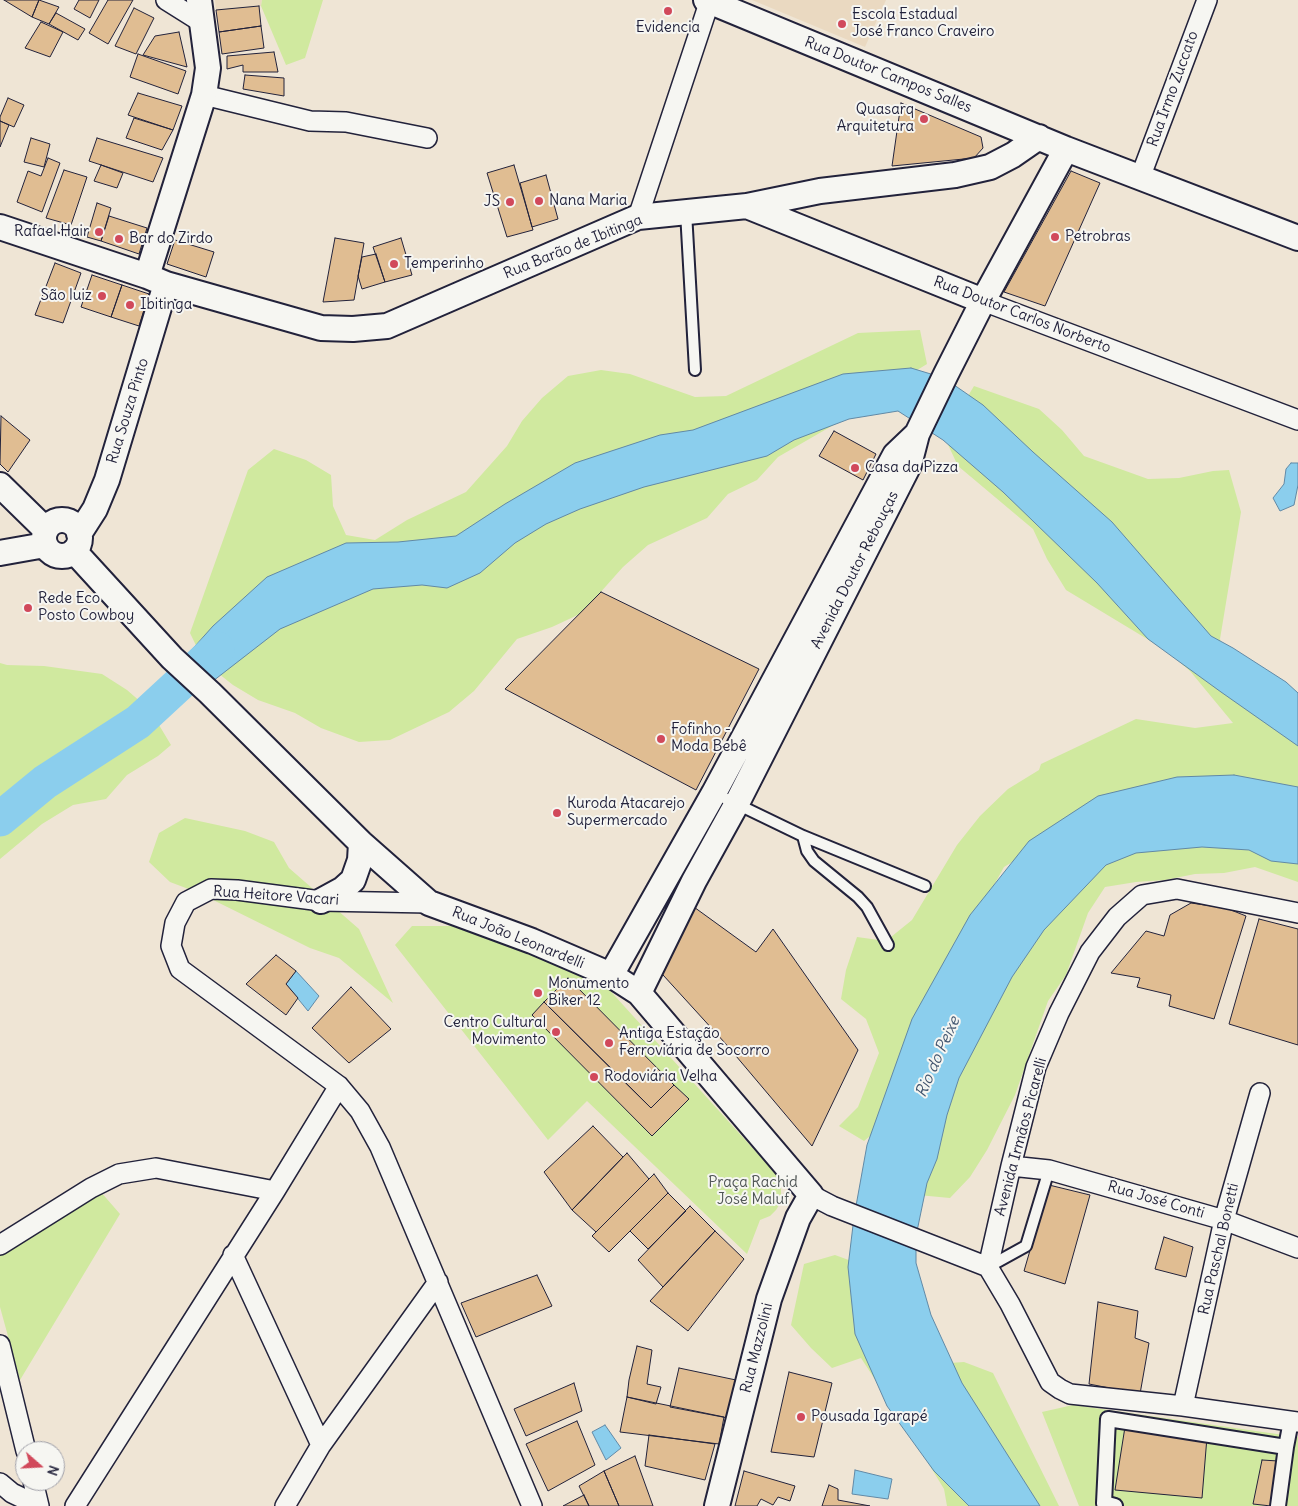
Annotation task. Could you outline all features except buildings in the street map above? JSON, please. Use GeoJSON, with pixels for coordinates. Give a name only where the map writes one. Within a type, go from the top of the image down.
{"type":"FeatureCollection","features":[{"type":"Feature","properties":{"kind":"street"},"geometry":{"type":"LineString","coordinates":[[166,0],[200,11]]}},
{"type":"Feature","properties":{"kind":"street"},"geometry":{"type":"LineString","coordinates":[[638,217],[709,0]]}},
{"type":"Feature","properties":{"kind":"street","name":"Rua Doutor Campos Salles"},"geometry":{"type":"LineString","coordinates":[[709,0],[1140,178]]}},
{"type":"Feature","properties":{"kind":"street","name":"Rua Irmo Zuccato"},"geometry":{"type":"LineString","coordinates":[[1140,178],[1206,0]]}},
{"type":"Feature","properties":{"kind":"street","name":"Rua Souza Pinto"},"geometry":{"type":"LineString","coordinates":[[76,543],[95,509],[107,480],[204,95],[208,68],[200,11]]}},
{"type":"Feature","properties":{"kind":"street"},"geometry":{"type":"LineString","coordinates":[[204,95],[310,121],[346,122],[427,138]]}},
{"type":"Feature","properties":{"kind":"street","name":"Rua Barão de Ibitinga"},"geometry":{"type":"LineString","coordinates":[[0,227],[157,280],[322,328],[353,329],[387,326],[638,217],[747,206],[820,191],[955,175],[990,167],[1013,155],[1039,137]]}},
{"type":"Feature","properties":{"kind":"street"},"geometry":{"type":"LineString","coordinates":[[983,301],[1066,149]]}},
{"type":"Feature","properties":{"kind":"street"},"geometry":{"type":"LineString","coordinates":[[1140,178],[1298,238]]}},
{"type":"Feature","properties":{"kind":"street"},"geometry":{"type":"LineString","coordinates":[[813,232],[810,212],[820,191]]}},
{"type":"Feature","properties":{"kind":"street","name":"Rua Doutor Carlos Norberto"},"geometry":{"type":"LineString","coordinates":[[747,206],[983,301],[1298,420]]}},
{"type":"Feature","properties":{"kind":"street","name":"Avenida Doutor Rebouças"},"geometry":{"type":"LineString","coordinates":[[611,975],[714,793],[790,672],[854,552],[895,455],[919,430],[983,301]]}},
{"type":"Feature","properties":{"kind":"street"},"geometry":{"type":"LineString","coordinates":[[0,485],[46,537],[48,550],[58,556],[64,556],[76,543]]}},
{"type":"Feature","properties":{"kind":"street"},"geometry":{"type":"LineString","coordinates":[[0,553],[46,537]]}},
{"type":"Feature","properties":{"kind":"street","name":"Rua João Leonardelli"},"geometry":{"type":"LineString","coordinates":[[76,543],[91,574],[172,658],[210,693],[360,842],[428,902],[532,941],[611,975],[639,993],[811,1195]]}},
{"type":"Feature","properties":{"kind":"street","name":"Avenida Doutor Rebouças"},"geometry":{"type":"LineString","coordinates":[[639,993],[694,881],[736,805],[790,672]]}},
{"type":"Feature","properties":{"kind":"street"},"geometry":{"type":"LineString","coordinates":[[321,901],[343,889],[353,880],[360,860],[360,842]]}},
{"type":"Feature","properties":{"kind":"street"},"geometry":{"type":"LineString","coordinates":[[670,870],[694,881]]}},
{"type":"Feature","properties":{"kind":"street","name":"Rua Heitore Vacari"},"geometry":{"type":"LineString","coordinates":[[428,902],[321,901],[236,890],[211,889],[186,902],[175,923],[171,946],[180,969],[339,1086],[360,1111],[380,1147],[532,1506]]}},
{"type":"Feature","properties":{"kind":"street","name":"Avenida Irmãos Picarelli"},"geometry":{"type":"LineString","coordinates":[[988,1267],[1010,1166],[1036,1067],[1059,1013],[1090,952],[1117,917],[1142,895],[1177,889],[1298,913]]}},
{"type":"Feature","properties":{"kind":"street"},"geometry":{"type":"LineString","coordinates":[[75,1506],[275,1191],[339,1086]]}},
{"type":"Feature","properties":{"kind":"street","name":"Rua Paschal Bonetti"},"geometry":{"type":"LineString","coordinates":[[1183,1406],[1224,1220],[1260,1093]]}},
{"type":"Feature","properties":{"kind":"street","name":"Rua José Conti"},"geometry":{"type":"LineString","coordinates":[[1010,1166],[1049,1170],[1224,1220],[1298,1248]]}},
{"type":"Feature","properties":{"kind":"street"},"geometry":{"type":"LineString","coordinates":[[0,1245],[91,1188],[119,1174],[156,1168],[275,1191]]}},
{"type":"Feature","properties":{"kind":"street"},"geometry":{"type":"LineString","coordinates":[[811,1195],[832,1206],[988,1267],[1010,1304],[1050,1382],[1070,1394],[1183,1406],[1294,1422],[1286,1447],[1278,1506]]}},
{"type":"Feature","properties":{"kind":"street","name":"Rua Mazzolini"},"geometry":{"type":"LineString","coordinates":[[717,1506],[769,1299],[798,1218],[811,1195]]}},
{"type":"Feature","properties":{"kind":"street"},"geometry":{"type":"LineString","coordinates":[[233,1255],[321,1446]]}},
{"type":"Feature","properties":{"kind":"street"},"geometry":{"type":"LineString","coordinates":[[285,1506],[321,1446],[438,1282]]}},
{"type":"Feature","properties":{"kind":"street"},"geometry":{"type":"LineString","coordinates":[[0,1345],[24,1441]]}},
{"type":"Feature","properties":{"kind":"street"},"geometry":{"type":"LineString","coordinates":[[1115,1506],[1104,1503],[1108,1419],[1286,1447]]}},
{"type":"Feature","properties":{"kind":"street"},"geometry":{"type":"LineString","coordinates":[[0,1484],[12,1493],[39,1506]]}},
{"type":"Feature","properties":{"kind":"street"},"geometry":{"type":"LineString","coordinates":[[35,1491],[39,1506]]}},
{"type":"Feature","properties":{"kind":"lane"},"geometry":{"type":"LineString","coordinates":[[686,212],[695,370]]}},
{"type":"Feature","properties":{"kind":"lane"},"geometry":{"type":"LineString","coordinates":[[714,793],[803,836],[925,886]]}},
{"type":"Feature","properties":{"kind":"lane"},"geometry":{"type":"LineString","coordinates":[[803,836],[807,851],[814,861],[858,897],[867,907],[888,946]]}},
{"type":"Feature","properties":{"kind":"lane"},"geometry":{"type":"LineString","coordinates":[[988,1267],[1026,1246],[1049,1170]]}},
{"type":"Feature","properties":{"kind":"shaded area"},"geometry":{"type":"Polygon","coordinates":[[[215,0],[262,0],[261,6],[216,11],[215,0]]]}},
{"type":"Feature","properties":{"kind":"shaded area","name":"Escola Estadual José Franco Craveiro"},"geometry":{"type":"Polygon","coordinates":[[[752,0],[886,0],[865,47],[752,0]]]}},
{"type":"Feature","properties":{"kind":"green space"},"geometry":{"type":"Polygon","coordinates":[[[262,0],[323,0],[305,58],[286,65],[261,6],[262,0]]]}},
{"type":"Feature","properties":{"kind":"green space"},"geometry":{"type":"Polygon","coordinates":[[[920,330],[927,364],[896,383],[870,404],[778,457],[757,480],[728,494],[707,518],[648,545],[623,567],[582,613],[552,627],[517,639],[474,691],[449,712],[390,740],[359,742],[321,728],[295,713],[258,700],[233,685],[204,662],[190,633],[248,470],[274,449],[306,460],[331,475],[333,506],[346,535],[375,540],[407,520],[466,492],[507,446],[522,421],[542,398],[568,376],[601,370],[630,374],[695,397],[726,396],[858,333],[920,330]]]}},
{"type":"Feature","properties":{"kind":"green space"},"geometry":{"type":"Polygon","coordinates":[[[974,386],[1039,409],[1062,430],[1084,456],[1148,479],[1179,478],[1213,471],[1229,470],[1241,512],[1220,639],[1232,674],[1298,732],[1298,882],[1255,867],[1224,873],[1195,874],[1165,880],[1105,887],[1088,913],[1066,975],[1048,1001],[1015,1095],[987,1150],[970,1177],[950,1198],[918,1195],[914,1137],[1067,829],[1004,867],[936,990],[890,1120],[864,1141],[839,1126],[858,1107],[879,1053],[866,1019],[841,999],[846,970],[857,937],[886,941],[912,920],[957,845],[980,816],[1008,789],[1039,770],[1041,764],[1136,719],[1195,728],[1233,723],[1190,671],[1167,651],[1066,590],[1047,559],[1033,529],[958,466],[944,436],[974,386]]]}},
{"type":"Feature","properties":{"kind":"green space"},"geometry":{"type":"Polygon","coordinates":[[[0,663],[7,665],[44,666],[102,674],[127,690],[150,710],[171,745],[158,756],[127,775],[106,799],[73,805],[42,824],[0,859],[0,663]]]}},
{"type":"Feature","properties":{"kind":"green space"},"geometry":{"type":"Polygon","coordinates":[[[185,818],[245,831],[274,842],[289,868],[359,929],[393,1003],[339,958],[310,948],[199,893],[170,882],[149,862],[159,833],[185,818]]]}},
{"type":"Feature","properties":{"kind":"green space","name":"Centro Cultural Movimento"},"geometry":{"type":"Polygon","coordinates":[[[412,926],[470,926],[586,964],[777,1175],[781,1184],[781,1202],[770,1216],[760,1220],[747,1254],[587,1101],[548,1140],[395,945],[412,926]]]}},
{"type":"Feature","properties":{"kind":"green space"},"geometry":{"type":"Polygon","coordinates":[[[100,1191],[120,1214],[20,1380],[0,1307],[0,1253],[100,1191]]]}},
{"type":"Feature","properties":{"kind":"green space"},"geometry":{"type":"Polygon","coordinates":[[[835,1255],[865,1266],[935,1364],[964,1362],[993,1373],[1059,1506],[947,1506],[944,1489],[861,1358],[832,1368],[791,1325],[804,1264],[835,1255]]]}},
{"type":"Feature","properties":{"kind":"green space"},"geometry":{"type":"Polygon","coordinates":[[[1073,1405],[1298,1437],[1298,1506],[1079,1506],[1042,1412],[1073,1405]]]}},
{"type":"Feature","properties":{"kind":"water"},"geometry":{"type":"Polygon","coordinates":[[[911,368],[944,378],[983,405],[1112,522],[1211,636],[1286,682],[1298,693],[1298,746],[1148,639],[1097,583],[1003,492],[943,440],[898,411],[849,419],[794,440],[767,456],[644,487],[580,509],[546,524],[515,543],[480,573],[447,588],[422,585],[373,589],[280,629],[204,688],[179,664],[213,626],[267,577],[346,543],[398,542],[456,536],[505,504],[575,463],[660,435],[693,430],[843,374],[911,368]]]}},
{"type":"Feature","properties":{"kind":"water"},"geometry":{"type":"Polygon","coordinates":[[[1291,463],[1298,463],[1298,485],[1294,505],[1280,511],[1273,498],[1284,484],[1286,469],[1291,463]]]}},
{"type":"Feature","properties":{"kind":"water","name":"Rio do Peixe"},"geometry":{"type":"Polygon","coordinates":[[[1234,775],[1298,787],[1298,864],[1271,861],[1249,850],[1202,847],[1136,853],[1106,865],[1044,930],[1012,977],[959,1078],[947,1115],[937,1159],[927,1183],[916,1236],[916,1263],[931,1315],[962,1383],[1040,1506],[969,1506],[934,1471],[887,1406],[855,1334],[848,1267],[854,1217],[867,1145],[912,1019],[970,915],[1029,841],[1098,796],[1177,777],[1234,775]]]}},
{"type":"Feature","properties":{"kind":"water"},"geometry":{"type":"Polygon","coordinates":[[[296,971],[319,996],[308,1011],[286,984],[296,971]]]}},
{"type":"Feature","properties":{"kind":"water"},"geometry":{"type":"Polygon","coordinates":[[[605,1425],[621,1448],[606,1460],[592,1432],[605,1425]]]}},
{"type":"Feature","properties":{"kind":"water"},"geometry":{"type":"Polygon","coordinates":[[[855,1470],[892,1479],[888,1499],[852,1494],[855,1470]]]}},
{"type":"Feature","properties":{"kind":"waterway"},"geometry":{"type":"LineString","coordinates":[[0,819],[45,782],[138,722],[217,649]]}},
{"type":"Feature","properties":{"kind":"place","name":"Evidencia"},"geometry":{"type":"Point","coordinates":[668,11]}},
{"type":"Feature","properties":{"kind":"place","name":"Escola Estadual José Franco Craveiro"},"geometry":{"type":"Point","coordinates":[842,24]}},
{"type":"Feature","properties":{"kind":"place","name":"Quasarq Arquitetura"},"geometry":{"type":"Point","coordinates":[924,119]}},
{"type":"Feature","properties":{"kind":"place","name":"Nana Maria"},"geometry":{"type":"Point","coordinates":[539,201]}},
{"type":"Feature","properties":{"kind":"place","name":"JS"},"geometry":{"type":"Point","coordinates":[510,202]}},
{"type":"Feature","properties":{"kind":"place","name":"Rafael Hair"},"geometry":{"type":"Point","coordinates":[99,232]}},
{"type":"Feature","properties":{"kind":"place","name":"Petrobras"},"geometry":{"type":"Point","coordinates":[1055,237]}},
{"type":"Feature","properties":{"kind":"place","name":"Bar do Zirdo"},"geometry":{"type":"Point","coordinates":[119,239]}},
{"type":"Feature","properties":{"kind":"place","name":"Temperinho"},"geometry":{"type":"Point","coordinates":[394,264]}},
{"type":"Feature","properties":{"kind":"place","name":"São luiz"},"geometry":{"type":"Point","coordinates":[102,296]}},
{"type":"Feature","properties":{"kind":"place","name":"Ibitinga"},"geometry":{"type":"Point","coordinates":[130,305]}},
{"type":"Feature","properties":{"kind":"place","name":"Casa da Pizza"},"geometry":{"type":"Point","coordinates":[855,468]}},
{"type":"Feature","properties":{"kind":"place","name":"Rede Eco Posto Cowboy"},"geometry":{"type":"Point","coordinates":[28,608]}},
{"type":"Feature","properties":{"kind":"place","name":"Fofinho - Moda Bebê"},"geometry":{"type":"Point","coordinates":[661,739]}},
{"type":"Feature","properties":{"kind":"place","name":"Kuroda Atacarejo Supermercado"},"geometry":{"type":"Point","coordinates":[557,813]}},
{"type":"Feature","properties":{"kind":"place","name":"Monumento Biker 12"},"geometry":{"type":"Point","coordinates":[538,993]}},
{"type":"Feature","properties":{"kind":"place","name":"Centro Cultural Movimento"},"geometry":{"type":"Point","coordinates":[556,1032]}},
{"type":"Feature","properties":{"kind":"place","name":"Antiga Estação Ferroviária de Socorro"},"geometry":{"type":"Point","coordinates":[609,1043]}},
{"type":"Feature","properties":{"kind":"place","name":"Rodoviária Velha"},"geometry":{"type":"Point","coordinates":[594,1077]}},
{"type":"Feature","properties":{"kind":"place","name":"Pousada Igarapé"},"geometry":{"type":"Point","coordinates":[801,1417]}},
{"type":"Feature","properties":{"kind":"park label","name":"Praça Rachid José Maluf"},"geometry":{"type":"Point","coordinates":[753,1192]}}]}
